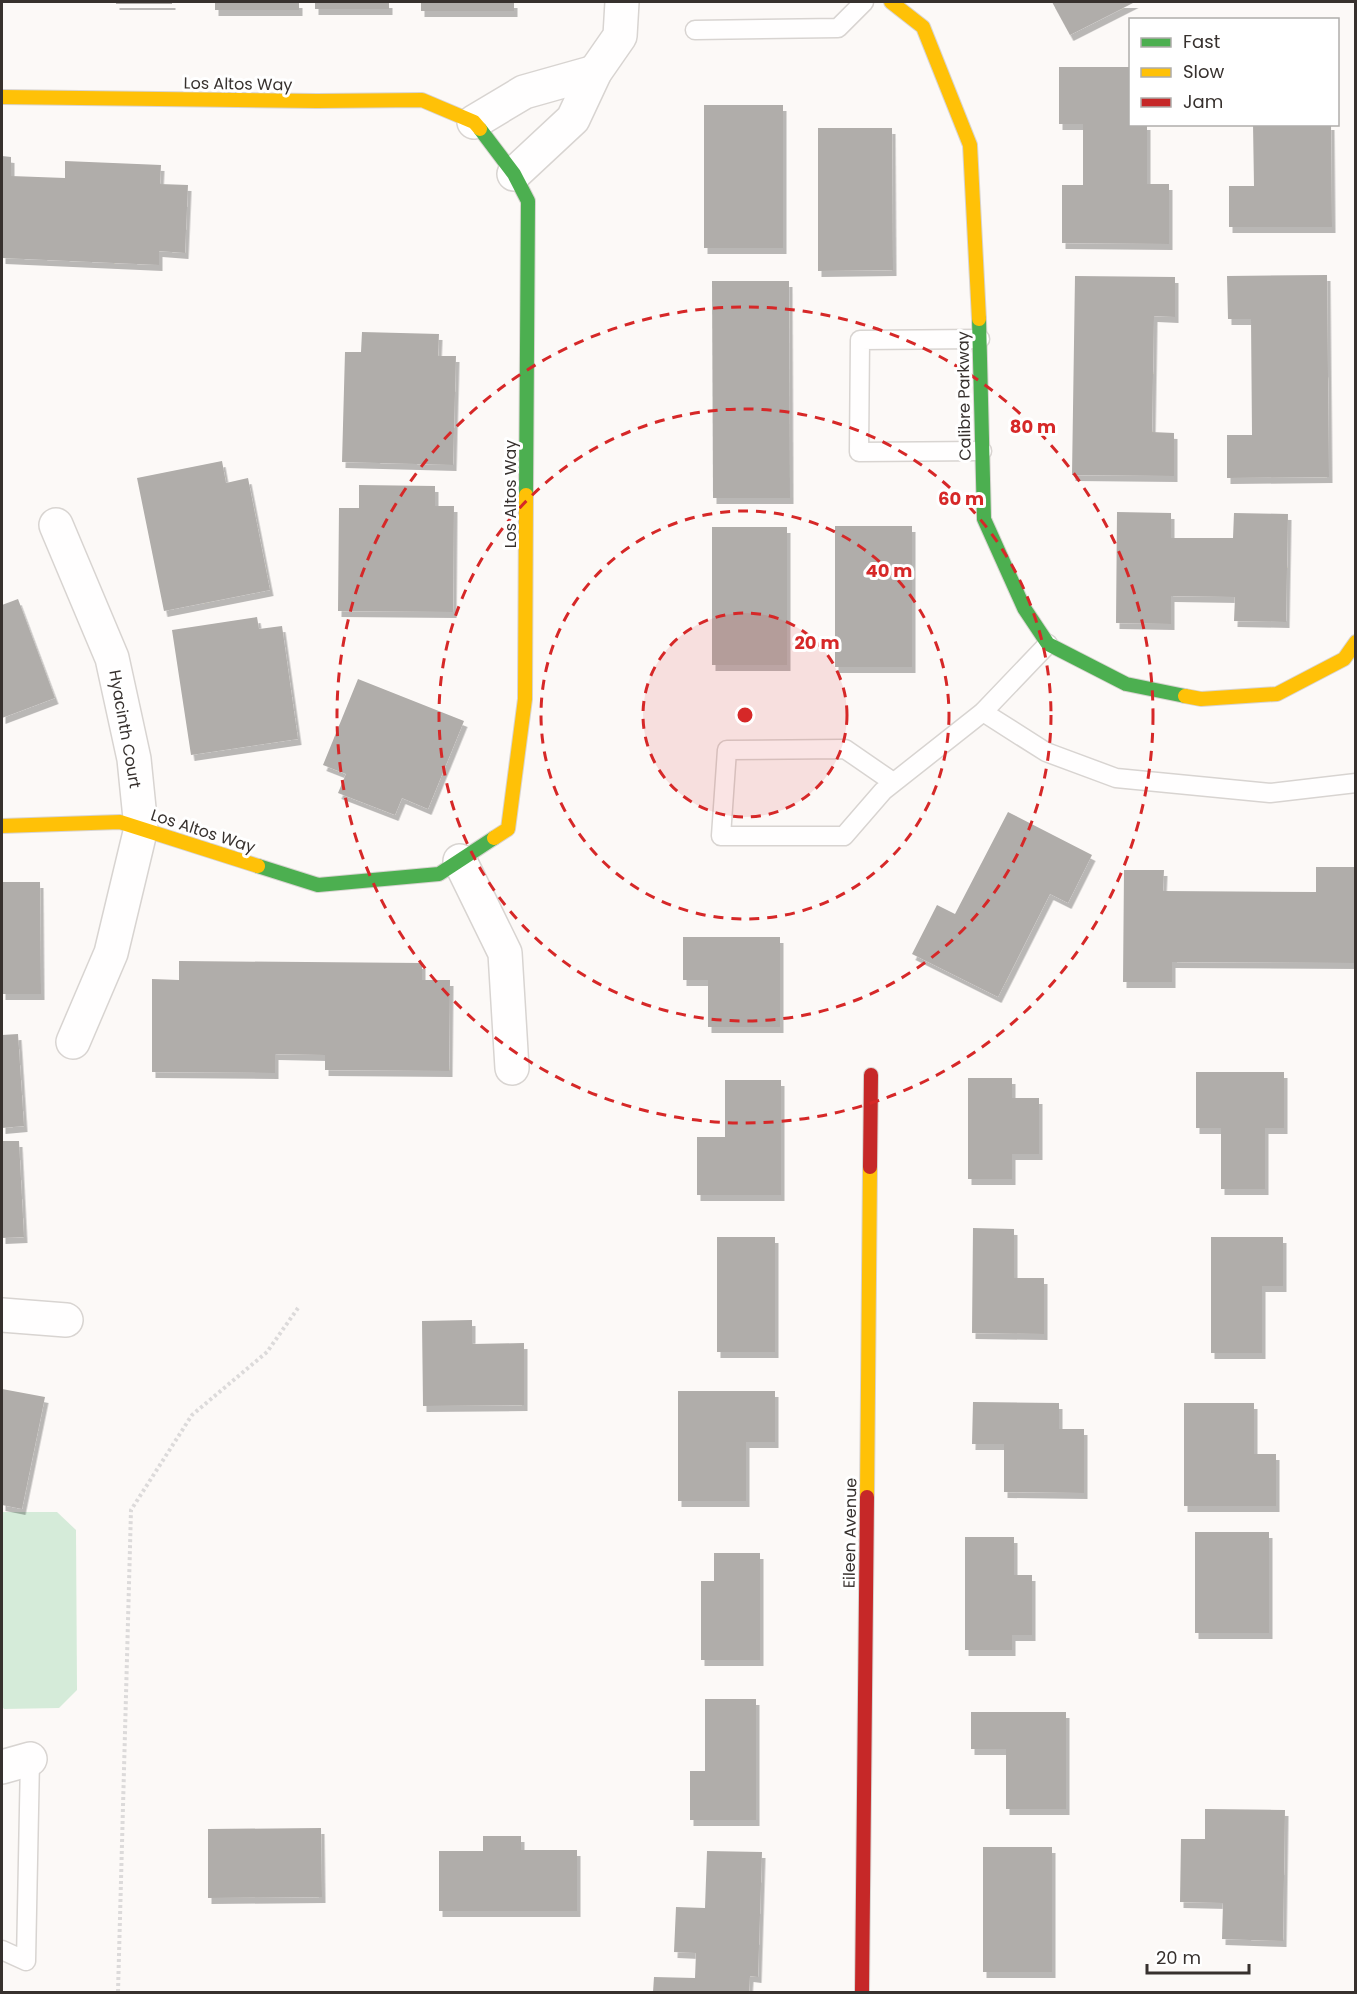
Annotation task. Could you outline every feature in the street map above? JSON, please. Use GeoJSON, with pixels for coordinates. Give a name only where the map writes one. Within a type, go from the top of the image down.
{"type":"FeatureCollection","features":[{"type":"Feature","properties":{"kind":"street"},"geometry":{"type":"LineString","coordinates":[[514,174],[573,119],[595,72],[620,36],[622,2]]}},
{"type":"Feature","properties":{"kind":"street","name":"Calibre Parkway"},"geometry":{"type":"LineString","coordinates":[[891,2],[923,27],[970,145],[980,339],[984,519],[1024,608],[1048,644],[1126,684],[1201,699],[1278,694],[1350,666],[1356,642]]}},
{"type":"Feature","properties":{"kind":"street"},"geometry":{"type":"LineString","coordinates":[[474,122],[524,92],[595,72]]}},
{"type":"Feature","properties":{"kind":"street","name":"Los Altos Way"},"geometry":{"type":"LineString","coordinates":[[2,97],[422,100],[474,122],[514,174],[528,201],[525,699],[508,830],[439,874],[318,885],[120,822],[2,826]]}},
{"type":"Feature","properties":{"kind":"street","name":"Hyacinth Court"},"geometry":{"type":"LineString","coordinates":[[56,525],[112,658],[134,759],[141,828],[111,952],[73,1042]]}},
{"type":"Feature","properties":{"kind":"street"},"geometry":{"type":"LineString","coordinates":[[460,861],[505,953],[512,1068]]}},
{"type":"Feature","properties":{"kind":"street","name":"Eileen Avenue"},"geometry":{"type":"LineString","coordinates":[[862,1992],[871,1074]]}},
{"type":"Feature","properties":{"kind":"street"},"geometry":{"type":"LineString","coordinates":[[2,1315],[66,1320]]}},
{"type":"Feature","properties":{"kind":"lane"},"geometry":{"type":"LineString","coordinates":[[695,30],[838,28],[864,2]]}},
{"type":"Feature","properties":{"kind":"lane"},"geometry":{"type":"LineString","coordinates":[[980,339],[860,340],[859,452],[982,451]]}},
{"type":"Feature","properties":{"kind":"lane"},"geometry":{"type":"LineString","coordinates":[[893,782],[845,749],[727,750],[721,836],[844,836],[893,782],[983,711],[1048,644]]}},
{"type":"Feature","properties":{"kind":"lane"},"geometry":{"type":"LineString","coordinates":[[983,711],[1046,752],[1116,778],[1270,793],[1356,783]]}},
{"type":"Feature","properties":{"kind":"lane"},"geometry":{"type":"LineString","coordinates":[[2,1950],[26,1961],[16,1763]]}},
{"type":"Feature","properties":{"kind":"path"},"geometry":{"type":"LineString","coordinates":[[118,1992],[131,1510],[192,1415],[267,1352],[298,1308]]}},
{"type":"Feature","properties":{"kind":"green space"},"geometry":{"type":"Polygon","coordinates":[[[2,1512],[57,1512],[76,1530],[77,1690],[59,1708],[4,1709],[2,1706],[2,1512]]]}},
{"type":"Feature","properties":{"kind":"building"},"geometry":{"type":"Polygon","coordinates":[[[116,2],[172,2],[172,4],[116,4],[116,2]]]}},
{"type":"Feature","properties":{"kind":"building"},"geometry":{"type":"Polygon","coordinates":[[[215,2],[299,2],[299,10],[215,10],[215,2]]]}},
{"type":"Feature","properties":{"kind":"building"},"geometry":{"type":"Polygon","coordinates":[[[315,2],[389,2],[389,9],[315,9],[315,2]]]}},
{"type":"Feature","properties":{"kind":"building"},"geometry":{"type":"Polygon","coordinates":[[[421,2],[514,2],[514,11],[421,11],[421,2]]]}},
{"type":"Feature","properties":{"kind":"building"},"geometry":{"type":"Polygon","coordinates":[[[1052,2],[1135,2],[1070,35],[1052,2]]]}},
{"type":"Feature","properties":{"kind":"building"},"geometry":{"type":"Polygon","coordinates":[[[1059,67],[1129,67],[1129,126],[1147,126],[1147,184],[1169,184],[1169,244],[1062,243],[1062,185],[1083,185],[1083,124],[1059,124],[1059,67]]]}},
{"type":"Feature","properties":{"kind":"building"},"geometry":{"type":"Polygon","coordinates":[[[704,105],[783,105],[783,248],[704,248],[704,105]]]}},
{"type":"Feature","properties":{"kind":"building"},"geometry":{"type":"Polygon","coordinates":[[[1253,126],[1331,126],[1332,227],[1229,227],[1229,186],[1254,186],[1253,126]]]}},
{"type":"Feature","properties":{"kind":"building"},"geometry":{"type":"Polygon","coordinates":[[[818,128],[892,128],[893,270],[818,271],[818,128]]]}},
{"type":"Feature","properties":{"kind":"building"},"geometry":{"type":"Polygon","coordinates":[[[2,156],[11,157],[11,176],[65,178],[65,161],[161,165],[160,184],[188,185],[185,253],[159,251],[159,265],[2,258],[2,156]]]}},
{"type":"Feature","properties":{"kind":"building"},"geometry":{"type":"Polygon","coordinates":[[[1327,275],[1329,477],[1227,478],[1227,435],[1252,435],[1251,319],[1228,319],[1227,276],[1327,275]]]}},
{"type":"Feature","properties":{"kind":"building"},"geometry":{"type":"Polygon","coordinates":[[[1075,276],[1175,277],[1175,317],[1154,316],[1152,432],[1174,433],[1174,476],[1072,475],[1075,276]]]}},
{"type":"Feature","properties":{"kind":"building"},"geometry":{"type":"Polygon","coordinates":[[[712,281],[789,281],[790,498],[713,498],[712,281]]]}},
{"type":"Feature","properties":{"kind":"building"},"geometry":{"type":"Polygon","coordinates":[[[362,332],[439,334],[438,356],[456,356],[453,465],[342,462],[345,352],[361,352],[362,332]]]}},
{"type":"Feature","properties":{"kind":"building"},"geometry":{"type":"Polygon","coordinates":[[[222,461],[226,483],[248,478],[270,590],[164,611],[137,478],[222,461]]]}},
{"type":"Feature","properties":{"kind":"building"},"geometry":{"type":"Polygon","coordinates":[[[359,485],[435,486],[435,506],[454,506],[453,612],[338,611],[339,508],[359,508],[359,485]]]}},
{"type":"Feature","properties":{"kind":"building"},"geometry":{"type":"Polygon","coordinates":[[[1117,512],[1171,513],[1171,538],[1233,538],[1234,513],[1288,514],[1286,622],[1234,621],[1235,597],[1171,596],[1171,624],[1116,623],[1117,512]]]}},
{"type":"Feature","properties":{"kind":"building"},"geometry":{"type":"Polygon","coordinates":[[[835,526],[912,526],[912,667],[835,667],[835,526]]]}},
{"type":"Feature","properties":{"kind":"building"},"geometry":{"type":"Polygon","coordinates":[[[712,527],[787,527],[787,665],[712,665],[712,527]]]}},
{"type":"Feature","properties":{"kind":"building"},"geometry":{"type":"Polygon","coordinates":[[[18,599],[55,698],[2,718],[2,605],[18,599]]]}},
{"type":"Feature","properties":{"kind":"building"},"geometry":{"type":"Polygon","coordinates":[[[257,617],[259,629],[282,626],[298,739],[191,755],[172,630],[257,617]]]}},
{"type":"Feature","properties":{"kind":"building"},"geometry":{"type":"Polygon","coordinates":[[[358,679],[464,721],[428,809],[402,798],[395,815],[338,793],[346,774],[323,765],[358,679]]]}},
{"type":"Feature","properties":{"kind":"building"},"geometry":{"type":"Polygon","coordinates":[[[1008,812],[1092,855],[1068,903],[1050,894],[998,997],[912,954],[937,905],[955,914],[1008,812]]]}},
{"type":"Feature","properties":{"kind":"building"},"geometry":{"type":"Polygon","coordinates":[[[1316,867],[1356,867],[1356,963],[1172,962],[1172,982],[1123,982],[1124,870],[1164,870],[1163,891],[1316,892],[1316,867]]]}},
{"type":"Feature","properties":{"kind":"building"},"geometry":{"type":"Polygon","coordinates":[[[2,882],[40,882],[41,994],[2,994],[2,882]]]}},
{"type":"Feature","properties":{"kind":"building"},"geometry":{"type":"Polygon","coordinates":[[[683,937],[780,937],[780,1027],[708,1027],[708,980],[683,980],[683,937]]]}},
{"type":"Feature","properties":{"kind":"building"},"geometry":{"type":"Polygon","coordinates":[[[179,961],[422,963],[422,980],[450,980],[449,1071],[325,1070],[325,1055],[275,1054],[275,1073],[152,1072],[152,979],[179,980],[179,961]]]}},
{"type":"Feature","properties":{"kind":"building"},"geometry":{"type":"Polygon","coordinates":[[[18,1034],[24,1126],[2,1128],[2,1035],[18,1034]]]}},
{"type":"Feature","properties":{"kind":"building"},"geometry":{"type":"Polygon","coordinates":[[[1196,1072],[1284,1072],[1284,1128],[1265,1128],[1265,1189],[1221,1189],[1221,1128],[1196,1128],[1196,1072]]]}},
{"type":"Feature","properties":{"kind":"building"},"geometry":{"type":"Polygon","coordinates":[[[968,1078],[1012,1078],[1012,1098],[1039,1098],[1039,1154],[1012,1154],[1012,1179],[968,1179],[968,1078]]]}},
{"type":"Feature","properties":{"kind":"building"},"geometry":{"type":"Polygon","coordinates":[[[725,1080],[781,1080],[781,1195],[697,1195],[697,1137],[725,1137],[725,1080]]]}},
{"type":"Feature","properties":{"kind":"building"},"geometry":{"type":"Polygon","coordinates":[[[2,1141],[19,1141],[24,1237],[2,1238],[2,1141]]]}},
{"type":"Feature","properties":{"kind":"building"},"geometry":{"type":"Polygon","coordinates":[[[973,1228],[1014,1229],[1014,1278],[1044,1278],[1044,1334],[972,1333],[973,1228]]]}},
{"type":"Feature","properties":{"kind":"building"},"geometry":{"type":"Polygon","coordinates":[[[717,1237],[775,1237],[775,1352],[717,1352],[717,1237]]]}},
{"type":"Feature","properties":{"kind":"building"},"geometry":{"type":"Polygon","coordinates":[[[1211,1237],[1283,1237],[1283,1286],[1262,1286],[1262,1353],[1211,1353],[1211,1237]]]}},
{"type":"Feature","properties":{"kind":"building"},"geometry":{"type":"Polygon","coordinates":[[[472,1320],[472,1344],[524,1343],[524,1405],[423,1406],[422,1321],[472,1320]]]}},
{"type":"Feature","properties":{"kind":"building"},"geometry":{"type":"Polygon","coordinates":[[[2,1389],[45,1397],[22,1509],[2,1505],[2,1389]]]}},
{"type":"Feature","properties":{"kind":"building"},"geometry":{"type":"Polygon","coordinates":[[[678,1391],[775,1391],[775,1442],[746,1442],[746,1501],[678,1501],[678,1391]]]}},
{"type":"Feature","properties":{"kind":"building"},"geometry":{"type":"Polygon","coordinates":[[[973,1402],[1059,1403],[1059,1429],[1084,1429],[1084,1493],[1004,1492],[1004,1444],[972,1444],[973,1402]]]}},
{"type":"Feature","properties":{"kind":"building"},"geometry":{"type":"Polygon","coordinates":[[[1184,1403],[1254,1403],[1254,1454],[1276,1454],[1276,1506],[1184,1506],[1184,1403]]]}},
{"type":"Feature","properties":{"kind":"building"},"geometry":{"type":"Polygon","coordinates":[[[1195,1532],[1269,1532],[1269,1633],[1195,1633],[1195,1532]]]}},
{"type":"Feature","properties":{"kind":"building"},"geometry":{"type":"Polygon","coordinates":[[[965,1537],[1014,1537],[1014,1575],[1032,1575],[1032,1635],[1012,1635],[1012,1650],[965,1650],[965,1537]]]}},
{"type":"Feature","properties":{"kind":"building"},"geometry":{"type":"Polygon","coordinates":[[[714,1553],[760,1553],[760,1660],[701,1660],[701,1581],[714,1581],[714,1553]]]}},
{"type":"Feature","properties":{"kind":"building"},"geometry":{"type":"Polygon","coordinates":[[[705,1699],[756,1699],[756,1820],[690,1820],[690,1771],[705,1771],[705,1699]]]}},
{"type":"Feature","properties":{"kind":"building"},"geometry":{"type":"Polygon","coordinates":[[[971,1712],[1066,1712],[1066,1809],[1006,1809],[1006,1749],[971,1749],[971,1712]]]}},
{"type":"Feature","properties":{"kind":"building"},"geometry":{"type":"Polygon","coordinates":[[[1205,1809],[1285,1810],[1283,1941],[1222,1939],[1223,1903],[1180,1902],[1181,1839],[1205,1839],[1205,1809]]]}},
{"type":"Feature","properties":{"kind":"building"},"geometry":{"type":"Polygon","coordinates":[[[321,1828],[322,1897],[208,1898],[208,1829],[321,1828]]]}},
{"type":"Feature","properties":{"kind":"building"},"geometry":{"type":"Polygon","coordinates":[[[483,1836],[521,1836],[521,1850],[577,1850],[577,1911],[439,1911],[439,1851],[483,1851],[483,1836]]]}},
{"type":"Feature","properties":{"kind":"building"},"geometry":{"type":"Polygon","coordinates":[[[983,1847],[1052,1847],[1052,1972],[983,1972],[983,1847]]]}},
{"type":"Feature","properties":{"kind":"building"},"geometry":{"type":"Polygon","coordinates":[[[707,1851],[762,1852],[758,1977],[750,1976],[749,1992],[653,1992],[654,1977],[695,1978],[696,1953],[674,1952],[676,1907],[705,1908],[707,1851]]]}},
{"type":"Feature","properties":{"kind":"traffic: fast"},"geometry":{"type":"LineString","coordinates":[[480,129],[514,174],[528,201],[526,495]]}},
{"type":"Feature","properties":{"kind":"traffic: fast"},"geometry":{"type":"LineString","coordinates":[[979,319],[984,519],[1024,608],[1048,644],[1126,684],[1185,696]]}},
{"type":"Feature","properties":{"kind":"traffic: fast"},"geometry":{"type":"LineString","coordinates":[[258,866],[318,885],[439,874],[494,838]]}},
{"type":"Feature","properties":{"kind":"traffic: slow"},"geometry":{"type":"LineString","coordinates":[[891,2],[923,27],[970,145],[979,319]]}},
{"type":"Feature","properties":{"kind":"traffic: slow"},"geometry":{"type":"LineString","coordinates":[[2,97],[422,100],[474,122],[480,129]]}},
{"type":"Feature","properties":{"kind":"traffic: slow"},"geometry":{"type":"LineString","coordinates":[[494,838],[508,829],[525,699],[526,495]]}},
{"type":"Feature","properties":{"kind":"traffic: slow"},"geometry":{"type":"LineString","coordinates":[[1185,696],[1201,699],[1277,694],[1344,659],[1356,642]]}},
{"type":"Feature","properties":{"kind":"traffic: slow"},"geometry":{"type":"LineString","coordinates":[[2,826],[120,822],[258,866]]}},
{"type":"Feature","properties":{"kind":"traffic: slow"},"geometry":{"type":"LineString","coordinates":[[867,1497],[870,1167]]}},
{"type":"Feature","properties":{"kind":"traffic: jam"},"geometry":{"type":"LineString","coordinates":[[870,1167],[871,1075]]}},
{"type":"Feature","properties":{"kind":"traffic: jam"},"geometry":{"type":"LineString","coordinates":[[862,1992],[867,1497]]}}]}
